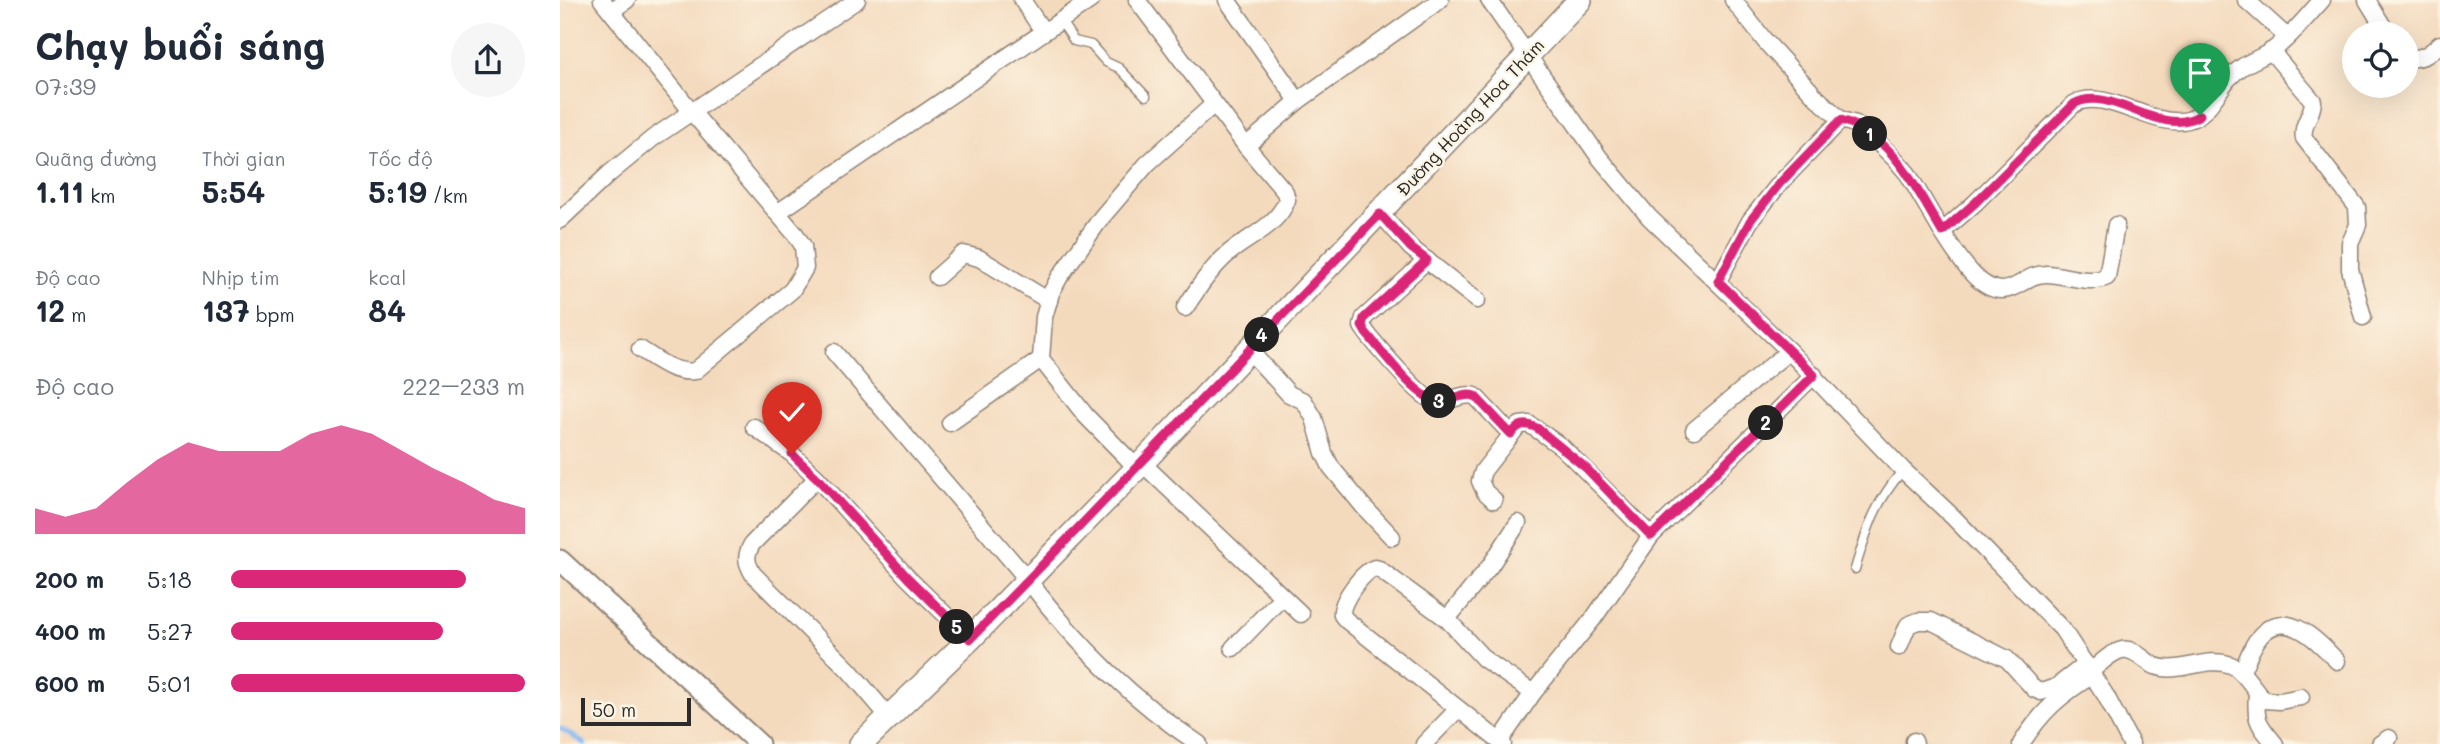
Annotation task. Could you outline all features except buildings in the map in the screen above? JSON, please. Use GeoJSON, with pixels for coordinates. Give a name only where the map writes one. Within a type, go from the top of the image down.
{"type":"FeatureCollection","features":[{"type":"Feature","properties":{"kind":"main road","name":"Đường Hoàng Hoa Thám"},"geometry":{"type":"LineString","coordinates":[[861,744],[970,639],[1140,466],[1580,0]]}},
{"type":"Feature","properties":{"kind":"street"},"geometry":{"type":"LineString","coordinates":[[627,0],[606,6],[692,113],[796,235],[806,256],[805,268],[792,290],[695,371],[686,373],[674,370],[640,349]]}},
{"type":"Feature","properties":{"kind":"street"},"geometry":{"type":"LineString","coordinates":[[560,220],[653,138],[857,0]]}},
{"type":"Feature","properties":{"kind":"street"},"geometry":{"type":"LineString","coordinates":[[1022,0],[1043,31]]}},
{"type":"Feature","properties":{"kind":"street"},"geometry":{"type":"LineString","coordinates":[[777,213],[1091,0]]}},
{"type":"Feature","properties":{"kind":"street"},"geometry":{"type":"LineString","coordinates":[[1137,0],[1246,146],[1285,192],[1287,200],[1277,218],[1230,252],[1205,278],[1185,308]]}},
{"type":"Feature","properties":{"kind":"street"},"geometry":{"type":"LineString","coordinates":[[1227,0],[1298,101]]}},
{"type":"Feature","properties":{"kind":"street"},"geometry":{"type":"LineString","coordinates":[[1246,146],[1298,101],[1440,0]]}},
{"type":"Feature","properties":{"kind":"street"},"geometry":{"type":"LineString","coordinates":[[1489,0],[1621,185],[1649,217],[1814,375],[1903,470],[1953,517],[2062,629],[2106,696],[2131,744]]}},
{"type":"Feature","properties":{"kind":"street"},"geometry":{"type":"LineString","coordinates":[[1733,0],[1795,76],[1841,120],[1856,124],[1896,160],[1908,174],[1942,232],[1978,281],[1999,289],[2008,289],[2030,276],[2042,274],[2096,280],[2107,277],[2116,225]]}},
{"type":"Feature","properties":{"kind":"street"},"geometry":{"type":"LineString","coordinates":[[2246,0],[2287,37]]}},
{"type":"Feature","properties":{"kind":"street"},"geometry":{"type":"LineString","coordinates":[[1942,232],[1975,203],[2074,104],[2083,99],[2096,99],[2164,120],[2192,120],[2208,107],[2240,67],[2271,51],[2322,0]]}},
{"type":"Feature","properties":{"kind":"street"},"geometry":{"type":"LineString","coordinates":[[2367,0],[2380,21]]}},
{"type":"Feature","properties":{"kind":"street"},"geometry":{"type":"LineString","coordinates":[[2419,58],[2440,44]]}},
{"type":"Feature","properties":{"kind":"street"},"geometry":{"type":"LineString","coordinates":[[2271,51],[2314,101],[2303,127],[2304,138],[2357,207],[2358,225],[2350,243],[2350,270],[2363,317]]}},
{"type":"Feature","properties":{"kind":"street"},"geometry":{"type":"LineString","coordinates":[[1214,104],[1147,164],[1101,218],[1059,278],[1044,317],[1041,359],[1086,416],[1301,614]]}},
{"type":"Feature","properties":{"kind":"street"},"geometry":{"type":"LineString","coordinates":[[1718,281],[1750,221],[1780,183],[1841,120]]}},
{"type":"Feature","properties":{"kind":"street"},"geometry":{"type":"LineString","coordinates":[[1380,214],[1411,248],[1477,300]]}},
{"type":"Feature","properties":{"kind":"street"},"geometry":{"type":"LineString","coordinates":[[937,277],[963,254],[979,258],[1049,301]]}},
{"type":"Feature","properties":{"kind":"street"},"geometry":{"type":"LineString","coordinates":[[1427,260],[1364,318],[1362,326],[1427,398],[1444,402],[1462,395],[1475,396],[1511,434]]}},
{"type":"Feature","properties":{"kind":"street"},"geometry":{"type":"LineString","coordinates":[[1248,349],[1289,394],[1304,401],[1314,418],[1331,467],[1392,537]]}},
{"type":"Feature","properties":{"kind":"street"},"geometry":{"type":"LineString","coordinates":[[1694,430],[1789,351]]}},
{"type":"Feature","properties":{"kind":"street"},"geometry":{"type":"LineString","coordinates":[[835,352],[1054,614],[1096,660],[1135,696],[1199,744]]}},
{"type":"Feature","properties":{"kind":"street"},"geometry":{"type":"LineString","coordinates":[[950,423],[1041,359]]}},
{"type":"Feature","properties":{"kind":"street"},"geometry":{"type":"LineString","coordinates":[[1533,693],[1484,659],[1447,619],[1375,568],[1367,571],[1342,604],[1341,610],[1346,620],[1501,742],[1533,693],[1592,619],[1651,536],[1814,375]]}},
{"type":"Feature","properties":{"kind":"street"},"geometry":{"type":"LineString","coordinates":[[1494,500],[1485,492],[1480,481],[1483,471],[1511,434],[1520,425],[1529,424],[1554,440],[1586,468],[1651,536]]}},
{"type":"Feature","properties":{"kind":"street"},"geometry":{"type":"LineString","coordinates":[[754,427],[792,454],[817,478],[908,578],[970,639]]}},
{"type":"Feature","properties":{"kind":"street"},"geometry":{"type":"LineString","coordinates":[[817,478],[752,544],[747,553],[747,563],[753,574],[849,670],[889,717]]}},
{"type":"Feature","properties":{"kind":"street"},"geometry":{"type":"LineString","coordinates":[[1447,619],[1490,566],[1518,523]]}},
{"type":"Feature","properties":{"kind":"street"},"geometry":{"type":"LineString","coordinates":[[560,560],[759,744]]}},
{"type":"Feature","properties":{"kind":"street"},"geometry":{"type":"LineString","coordinates":[[1233,648],[1283,597]]}},
{"type":"Feature","properties":{"kind":"street"},"geometry":{"type":"LineString","coordinates":[[1899,647],[1908,625],[1918,621],[1931,621],[2007,659],[2034,689],[2041,692],[2090,670]]}},
{"type":"Feature","properties":{"kind":"street"},"geometry":{"type":"LineString","coordinates":[[2241,673],[2254,644],[2265,631],[2279,626],[2300,628],[2316,638],[2337,661]]}},
{"type":"Feature","properties":{"kind":"street"},"geometry":{"type":"LineString","coordinates":[[2021,744],[2036,720],[2049,706],[2090,670],[2119,650],[2127,649],[2155,666],[2170,668],[2216,662],[2231,665],[2264,700],[2280,701],[2301,697]]}},
{"type":"Feature","properties":{"kind":"street"},"geometry":{"type":"LineString","coordinates":[[2257,692],[2255,715],[2275,744]]}},
{"type":"Feature","properties":{"kind":"street"},"geometry":{"type":"LineString","coordinates":[[1424,744],[1457,710]]}},
{"type":"Feature","properties":{"kind":"lane"},"geometry":{"type":"LineString","coordinates":[[1060,20],[1074,41],[1091,45],[1106,62],[1119,68],[1146,96]]}},
{"type":"Feature","properties":{"kind":"lane"},"geometry":{"type":"LineString","coordinates":[[1855,569],[1874,510],[1903,470]]}},
{"type":"Feature","properties":{"kind":"waterway"},"geometry":{"type":"LineString","coordinates":[[560,728],[585,744]]}},
{"type":"Feature","properties":{"kind":"route"},"geometry":{"type":"LineString","coordinates":[[792,454],[908,578],[970,639],[1380,214],[1411,248],[1427,260],[1364,318],[1362,326],[1366,333],[1427,398],[1444,402],[1468,394],[1483,401],[1511,434],[1520,425],[1529,424],[1537,428],[1586,468],[1651,536],[1814,375],[1718,281],[1750,221],[1780,183],[1841,120],[1856,124],[1896,160],[1908,174],[1942,232],[1996,183],[2074,104],[2083,99],[2096,99],[2164,120],[2179,122],[2192,120],[2200,115]]}}]}
